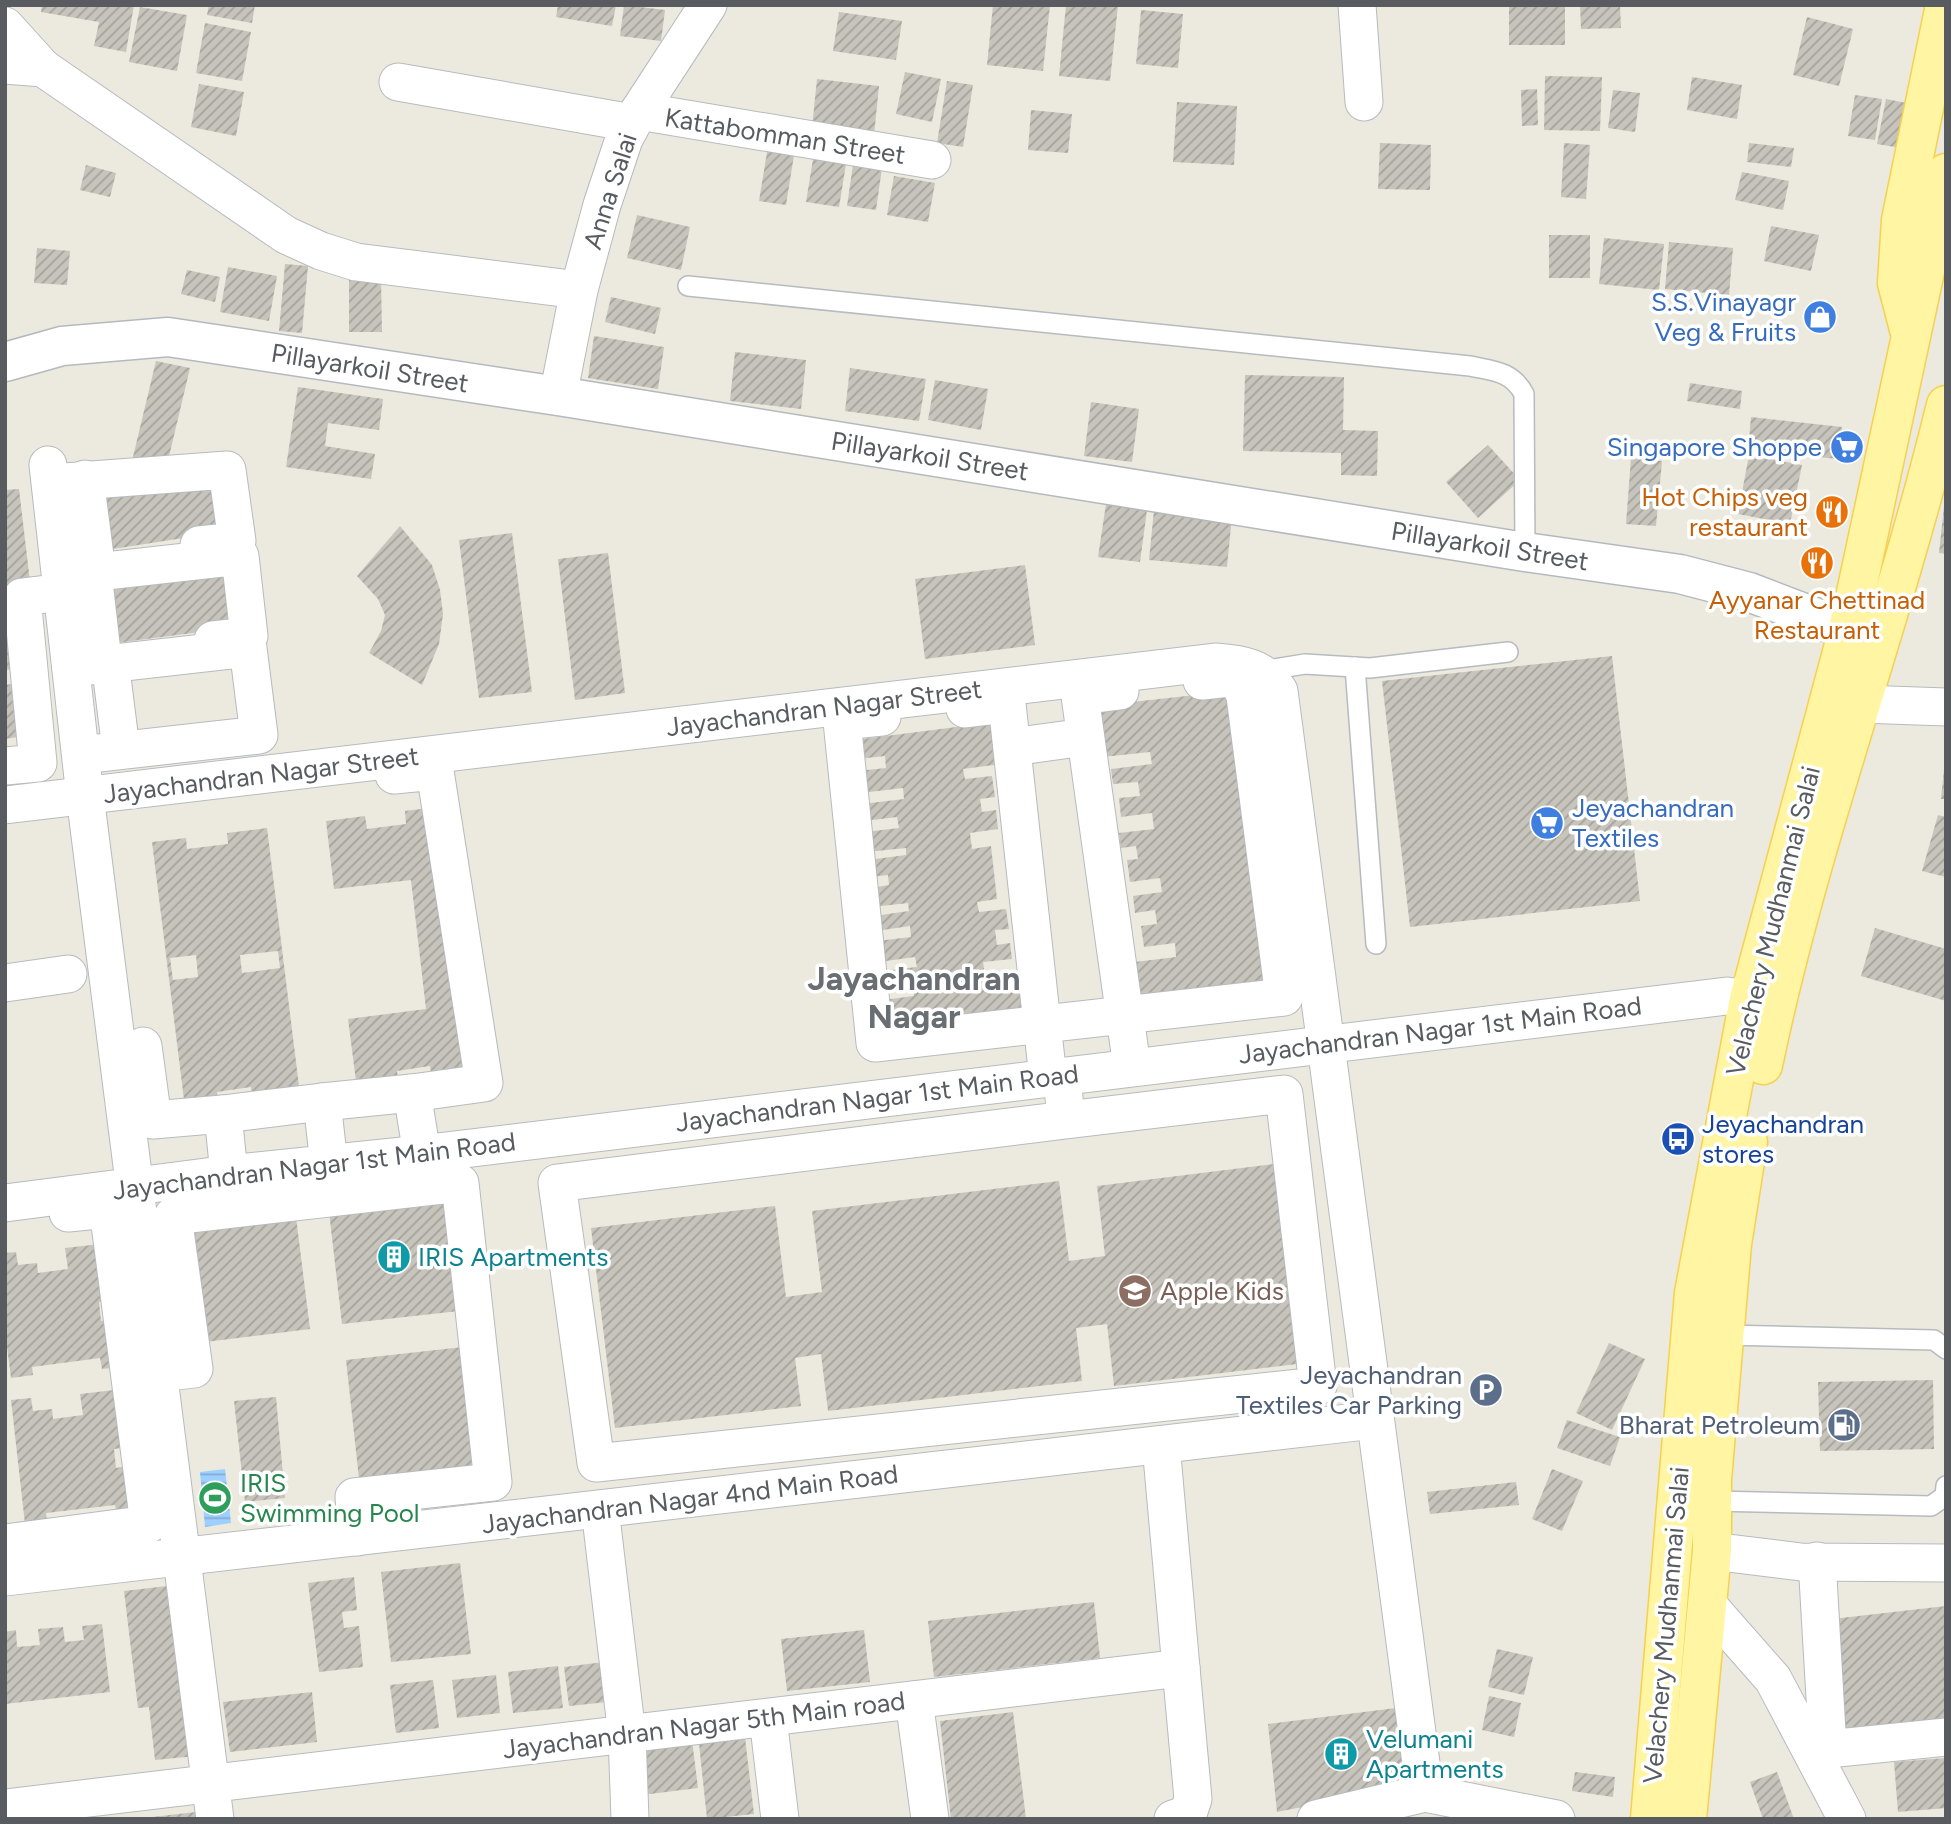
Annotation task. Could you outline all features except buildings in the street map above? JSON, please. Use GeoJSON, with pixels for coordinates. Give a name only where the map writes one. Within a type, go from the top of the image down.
{"type":"FeatureCollection","features":[{"type":"Feature","properties":{"kind":"main road"},"geometry":{"type":"LineString","coordinates":[[1911,338],[1896,283],[1901,220],[1945,5]]}},
{"type":"Feature","properties":{"kind":"main road","name":"Velachery Mudhanmai Salai"},"geometry":{"type":"LineString","coordinates":[[1687,1819],[1712,1551],[1712,1501],[1724,1335],[1718,1243],[1749,999],[1848,630],[1946,173]]}},
{"type":"Feature","properties":{"kind":"main road","name":"Velachery Mudhanmai Salai"},"geometry":{"type":"LineString","coordinates":[[1650,1819],[1694,1293],[1718,1243],[1751,1124],[1779,987],[1897,583],[1939,464],[1946,405]]}},
{"type":"Feature","properties":{"kind":"street"},"geometry":{"type":"LineString","coordinates":[[10,5],[6,27],[43,68],[286,235],[321,251],[356,262],[579,290]]}},
{"type":"Feature","properties":{"kind":"street","name":"Anna Salai"},"geometry":{"type":"LineString","coordinates":[[558,396],[579,290],[602,205],[624,139],[708,5]]}},
{"type":"Feature","properties":{"kind":"street"},"geometry":{"type":"LineString","coordinates":[[1357,5],[1364,102]]}},
{"type":"Feature","properties":{"kind":"street"},"geometry":{"type":"LineString","coordinates":[[5,65],[43,68]]}},
{"type":"Feature","properties":{"kind":"street","name":"Kattabomman Street"},"geometry":{"type":"LineString","coordinates":[[398,82],[932,160]]}},
{"type":"Feature","properties":{"kind":"street","name":"Pillayarkoil Street"},"geometry":{"type":"LineString","coordinates":[[5,362],[62,346],[168,337],[558,396],[1525,552],[1680,574],[1749,592],[1848,630]]}},
{"type":"Feature","properties":{"kind":"street"},"geometry":{"type":"LineString","coordinates":[[5,766],[38,763],[13,598],[74,571],[237,541],[227,470],[61,476],[74,571],[88,660],[121,749]]}},
{"type":"Feature","properties":{"kind":"street"},"geometry":{"type":"LineString","coordinates":[[74,571],[240,556],[249,636],[88,660]]}},
{"type":"Feature","properties":{"kind":"street"},"geometry":{"type":"LineString","coordinates":[[81,755],[259,735],[248,649],[88,660]]}},
{"type":"Feature","properties":{"kind":"street"},"geometry":{"type":"LineString","coordinates":[[88,660],[81,755],[85,796],[215,1819]]}},
{"type":"Feature","properties":{"kind":"street","name":"Jayachandran Nagar Street"},"geometry":{"type":"LineString","coordinates":[[5,805],[1215,662],[1242,664],[1262,671]]}},
{"type":"Feature","properties":{"kind":"street"},"geometry":{"type":"LineString","coordinates":[[1262,671],[1279,691],[1425,1793]]}},
{"type":"Feature","properties":{"kind":"street"},"geometry":{"type":"LineString","coordinates":[[1066,1120],[1043,1026],[1007,704],[842,721],[875,1043],[1043,1026],[1124,1015],[1284,997],[1245,695],[1240,683],[1229,678],[1080,696],[1085,737],[1124,1015],[1132,1068]]}},
{"type":"Feature","properties":{"kind":"street"},"geometry":{"type":"LineString","coordinates":[[1861,704],[1946,707]]}},
{"type":"Feature","properties":{"kind":"street"},"geometry":{"type":"LineString","coordinates":[[1012,747],[1085,737]]}},
{"type":"Feature","properties":{"kind":"street"},"geometry":{"type":"LineString","coordinates":[[435,771],[484,1083],[322,1102],[153,1120],[110,808],[435,771]]}},
{"type":"Feature","properties":{"kind":"street"},"geometry":{"type":"LineString","coordinates":[[5,983],[68,974]]}},
{"type":"Feature","properties":{"kind":"street","name":"Jayachandran Nagar 1st Main Road"},"geometry":{"type":"LineString","coordinates":[[5,1203],[1727,996],[1749,999]]}},
{"type":"Feature","properties":{"kind":"street"},"geometry":{"type":"LineString","coordinates":[[412,1093],[422,1154]]}},
{"type":"Feature","properties":{"kind":"street"},"geometry":{"type":"LineString","coordinates":[[1284,1094],[1318,1386],[596,1463],[557,1183],[1066,1120],[1284,1094]]}},
{"type":"Feature","properties":{"kind":"street"},"geometry":{"type":"LineString","coordinates":[[322,1102],[329,1164]]}},
{"type":"Feature","properties":{"kind":"street"},"geometry":{"type":"LineString","coordinates":[[757,1113],[764,1158]]}},
{"type":"Feature","properties":{"kind":"street"},"geometry":{"type":"LineString","coordinates":[[223,1114],[229,1174]]}},
{"type":"Feature","properties":{"kind":"street"},"geometry":{"type":"LineString","coordinates":[[159,1373],[194,1369],[173,1216],[460,1183],[493,1482],[354,1497],[357,1537]]}},
{"type":"Feature","properties":{"kind":"street"},"geometry":{"type":"LineString","coordinates":[[5,1220],[108,1209],[149,1524],[5,1543]]}},
{"type":"Feature","properties":{"kind":"street","name":"Jayachandran Nagar 4nd Main Road"},"geometry":{"type":"LineString","coordinates":[[5,1577],[1374,1420]]}},
{"type":"Feature","properties":{"kind":"street"},"geometry":{"type":"LineString","coordinates":[[1161,1445],[1193,1799],[1188,1814],[1173,1819]]}},
{"type":"Feature","properties":{"kind":"street"},"geometry":{"type":"LineString","coordinates":[[600,1509],[627,1735],[630,1819]]}},
{"type":"Feature","properties":{"kind":"street"},"geometry":{"type":"LineString","coordinates":[[1712,1551],[1801,1562],[1946,1563]]}},
{"type":"Feature","properties":{"kind":"street"},"geometry":{"type":"LineString","coordinates":[[1817,1561],[1828,1749],[1874,1819]]}},
{"type":"Feature","properties":{"kind":"street"},"geometry":{"type":"LineString","coordinates":[[1707,1604],[1773,1679],[1847,1819]]}},
{"type":"Feature","properties":{"kind":"street","name":"Jayachandran Nagar 5th Main road"},"geometry":{"type":"LineString","coordinates":[[5,1808],[58,1810],[211,1783],[1181,1668]]}},
{"type":"Feature","properties":{"kind":"street"},"geometry":{"type":"LineString","coordinates":[[914,1700],[930,1819]]}},
{"type":"Feature","properties":{"kind":"street"},"geometry":{"type":"LineString","coordinates":[[768,1718],[780,1819]]}},
{"type":"Feature","properties":{"kind":"street"},"geometry":{"type":"LineString","coordinates":[[1828,1749],[1946,1737]]}},
{"type":"Feature","properties":{"kind":"street"},"geometry":{"type":"LineString","coordinates":[[1316,1819],[1425,1793],[1556,1819]]}},
{"type":"Feature","properties":{"kind":"lane"},"geometry":{"type":"LineString","coordinates":[[688,286],[1470,366],[1505,374],[1518,381],[1524,394],[1525,552]]}},
{"type":"Feature","properties":{"kind":"lane"},"geometry":{"type":"LineString","coordinates":[[1262,671],[1306,664],[1370,668],[1508,652]]}},
{"type":"Feature","properties":{"kind":"lane"},"geometry":{"type":"LineString","coordinates":[[1355,667],[1376,944]]}},
{"type":"Feature","properties":{"kind":"lane"},"geometry":{"type":"LineString","coordinates":[[1724,1335],[1934,1340],[1946,1349]]}},
{"type":"Feature","properties":{"kind":"lane"},"geometry":{"type":"LineString","coordinates":[[1712,1501],[1931,1506],[1945,1496],[1946,1486]]}},
{"type":"Feature","properties":{"kind":"water","name":"IRIS Swimming Pool"},"geometry":{"type":"Polygon","coordinates":[[[225,1469],[231,1523],[205,1527],[200,1472],[225,1469]]]}},
{"type":"Feature","properties":{"kind":"place","name":"S.S.Vinayagr Veg & Fruits"},"geometry":{"type":"Point","coordinates":[1820,317]}},
{"type":"Feature","properties":{"kind":"place","name":"Singapore Shoppe"},"geometry":{"type":"Point","coordinates":[1847,447]}},
{"type":"Feature","properties":{"kind":"place","name":"Hot Chips veg restaurant"},"geometry":{"type":"Point","coordinates":[1832,512]}},
{"type":"Feature","properties":{"kind":"place","name":"Ayyanar Chettinad Restaurant"},"geometry":{"type":"Point","coordinates":[1817,563]}},
{"type":"Feature","properties":{"kind":"place","name":"Jeyachandran Textiles"},"geometry":{"type":"Point","coordinates":[1547,823]}},
{"type":"Feature","properties":{"kind":"place","name":"Jeyachandran stores"},"geometry":{"type":"Point","coordinates":[1678,1139]}},
{"type":"Feature","properties":{"kind":"place","name":"IRIS Apartments"},"geometry":{"type":"Point","coordinates":[394,1257]}},
{"type":"Feature","properties":{"kind":"place","name":"Apple Kids"},"geometry":{"type":"Point","coordinates":[1135,1291]}},
{"type":"Feature","properties":{"kind":"place","name":"Jeyachandran Textiles Car Parking"},"geometry":{"type":"Point","coordinates":[1486,1390]}},
{"type":"Feature","properties":{"kind":"place","name":"Bharat Petroleum"},"geometry":{"type":"Point","coordinates":[1844,1425]}},
{"type":"Feature","properties":{"kind":"place","name":"IRIS Swimming Pool"},"geometry":{"type":"Point","coordinates":[215,1498]}},
{"type":"Feature","properties":{"kind":"place","name":"Velumani Apartments"},"geometry":{"type":"Point","coordinates":[1341,1754]}},
{"type":"Feature","properties":{"kind":"district","name":"Jayachandran Nagar"},"geometry":{"type":"Point","coordinates":[914,997]}}]}
